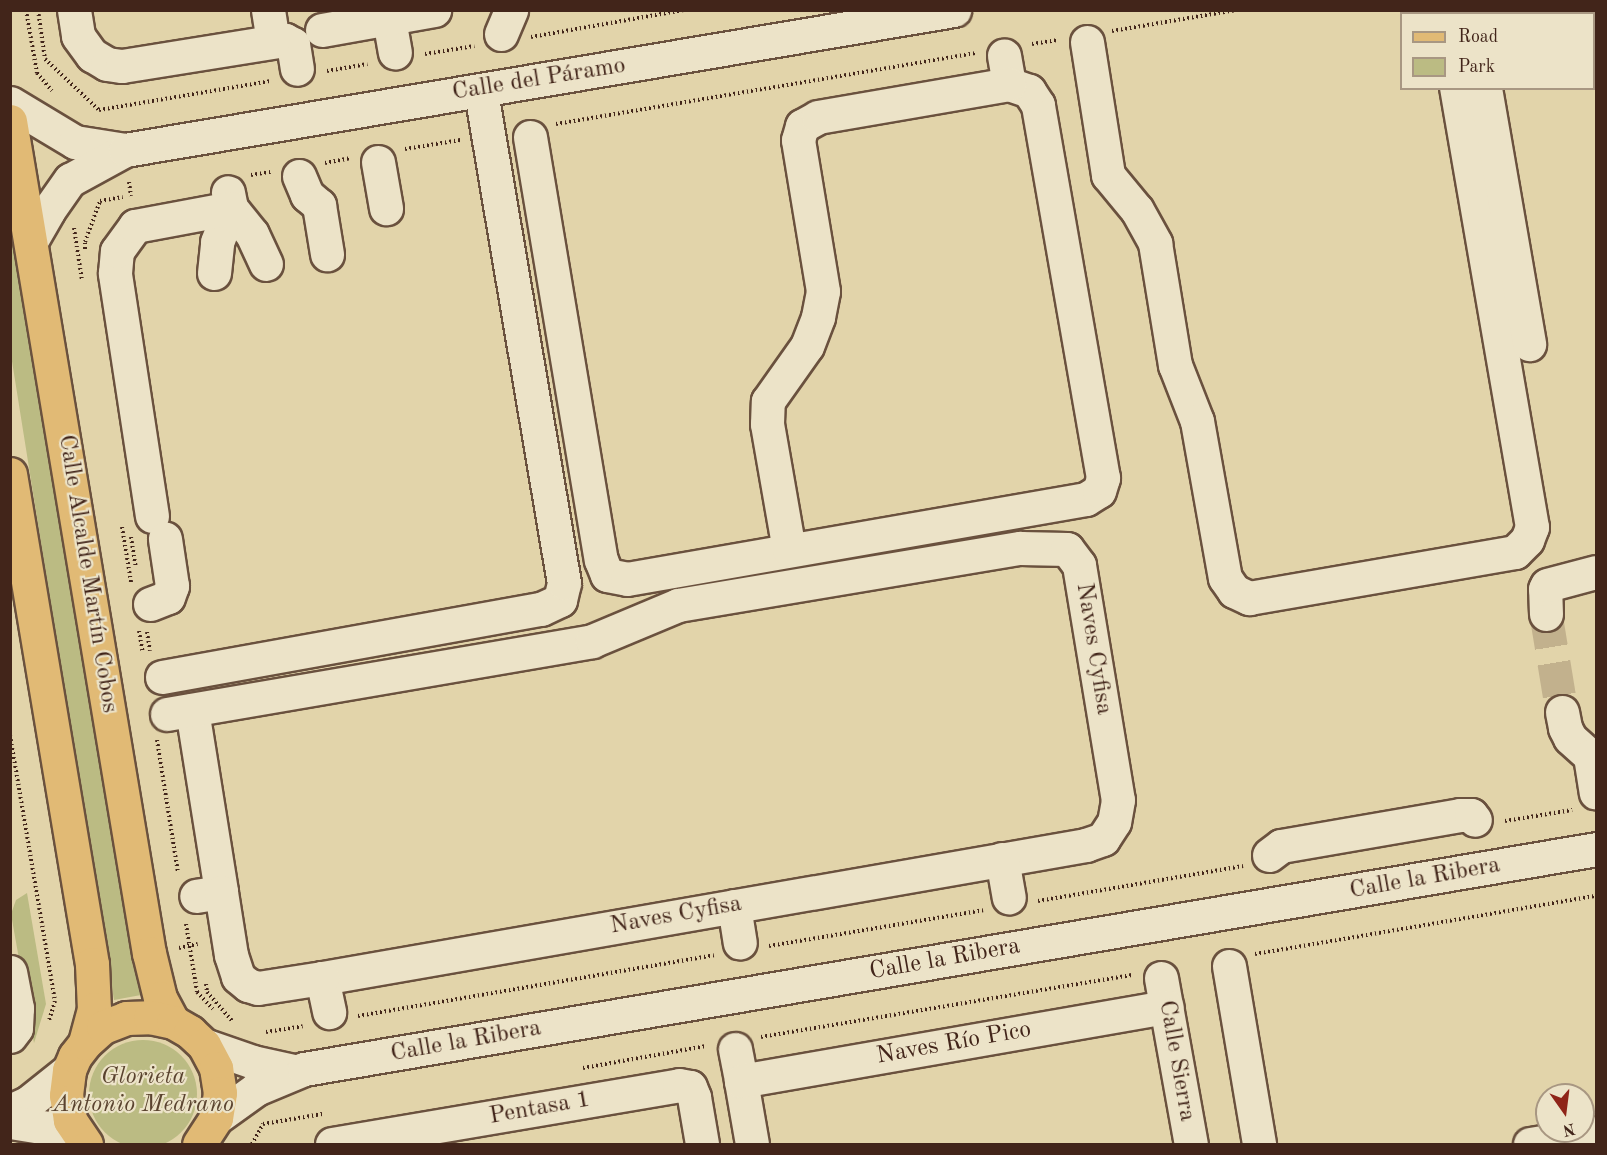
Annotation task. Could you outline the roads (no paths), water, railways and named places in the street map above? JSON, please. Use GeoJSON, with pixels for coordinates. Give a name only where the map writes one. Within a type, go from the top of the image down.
{"type":"FeatureCollection","features":[{"type":"Feature","properties":{"kind":"main road","name":"Calle Alcalde Martín Cobos"},"geometry":{"type":"LineString","coordinates":[[10,122],[149,953],[158,991],[173,1022]]}},
{"type":"Feature","properties":{"kind":"main road"},"geometry":{"type":"LineString","coordinates":[[10,474],[92,964],[94,1009],[66,1095],[70,1120],[84,1143]]}},
{"type":"Feature","properties":{"kind":"main road"},"geometry":{"type":"LineString","coordinates":[[77,1057],[103,1027],[126,1018],[150,1017],[173,1022],[190,1032],[204,1045],[216,1068],[220,1093],[208,1134]]}},
{"type":"Feature","properties":{"kind":"street"},"geometry":{"type":"LineString","coordinates":[[74,10],[78,36],[92,55],[107,64],[122,66],[270,26],[292,44],[297,69]]}},
{"type":"Feature","properties":{"kind":"street"},"geometry":{"type":"LineString","coordinates":[[322,30],[435,10]]}},
{"type":"Feature","properties":{"kind":"street","name":"Calle del Páramo"},"geometry":{"type":"LineString","coordinates":[[10,103],[75,142],[125,150],[954,10]]}},
{"type":"Feature","properties":{"kind":"street"},"geometry":{"type":"LineString","coordinates":[[389,19],[395,52]]}},
{"type":"Feature","properties":{"kind":"street"},"geometry":{"type":"LineString","coordinates":[[1086,37],[1108,175],[1137,210],[1155,243],[1175,365],[1197,422],[1225,578],[1234,591],[1250,598],[1515,552],[1527,540],[1532,527],[1456,90]]}},
{"type":"Feature","properties":{"kind":"street"},"geometry":{"type":"LineString","coordinates":[[541,131],[601,560],[607,575],[627,579],[1086,499],[1099,491],[1103,478],[1038,105],[1005,59],[818,117],[802,126],[798,140],[823,291],[818,317],[807,346],[768,402],[767,424],[789,550]]}},
{"type":"Feature","properties":{"kind":"street"},"geometry":{"type":"LineString","coordinates":[[156,667],[541,609],[560,600],[564,582],[481,90]]}},
{"type":"Feature","properties":{"kind":"street"},"geometry":{"type":"LineString","coordinates":[[1485,90],[1529,344]]}},
{"type":"Feature","properties":{"kind":"street","name":"Calle del Páramo"},"geometry":{"type":"LineString","coordinates":[[31,242],[48,211],[70,180],[125,150]]}},
{"type":"Feature","properties":{"kind":"street"},"geometry":{"type":"LineString","coordinates":[[378,162],[386,208]]}},
{"type":"Feature","properties":{"kind":"street"},"geometry":{"type":"LineString","coordinates":[[299,176],[307,195],[319,205],[327,254]]}},
{"type":"Feature","properties":{"kind":"street"},"geometry":{"type":"LineString","coordinates":[[229,198],[252,234],[266,264]]}},
{"type":"Feature","properties":{"kind":"street"},"geometry":{"type":"LineString","coordinates":[[214,273],[217,242],[229,198]]}},
{"type":"Feature","properties":{"kind":"street"},"geometry":{"type":"LineString","coordinates":[[148,615],[168,597],[172,586],[149,530],[115,273],[117,251],[135,226],[229,198]]}},
{"type":"Feature","properties":{"kind":"street","name":"Naves Cyfisa"},"geometry":{"type":"LineString","coordinates":[[1020,548],[1067,549],[1079,565],[1118,800],[1114,822],[1103,839],[1002,859],[258,988],[248,985],[238,977],[208,894],[179,712],[592,641],[678,604],[1020,548]]}},
{"type":"Feature","properties":{"kind":"street"},"geometry":{"type":"LineString","coordinates":[[1546,614],[1545,589],[1547,585],[1596,572]]}},
{"type":"Feature","properties":{"kind":"street"},"geometry":{"type":"LineString","coordinates":[[1562,712],[1565,728],[1570,738],[1585,749],[1590,783]]}},
{"type":"Feature","properties":{"kind":"street"},"geometry":{"type":"LineString","coordinates":[[1258,860],[1281,846],[1460,815],[1471,815],[1486,821]]}},
{"type":"Feature","properties":{"kind":"street","name":"Calle la Ribera"},"geometry":{"type":"LineString","coordinates":[[208,1134],[256,1089],[294,1071],[1596,849]]}},
{"type":"Feature","properties":{"kind":"street"},"geometry":{"type":"LineString","coordinates":[[1002,859],[1010,902]]}},
{"type":"Feature","properties":{"kind":"street"},"geometry":{"type":"LineString","coordinates":[[734,906],[741,948]]}},
{"type":"Feature","properties":{"kind":"street"},"geometry":{"type":"LineString","coordinates":[[1240,960],[1258,1144]]}},
{"type":"Feature","properties":{"kind":"street"},"geometry":{"type":"LineString","coordinates":[[10,972],[17,1008],[16,1028],[10,1036]]}},
{"type":"Feature","properties":{"kind":"street"},"geometry":{"type":"LineString","coordinates":[[322,978],[330,1018]]}},
{"type":"Feature","properties":{"kind":"street","name":"Naves Río Pico"},"geometry":{"type":"LineString","coordinates":[[752,1144],[736,1053],[1155,986]]}},
{"type":"Feature","properties":{"kind":"street","name":"Calle Sierra"},"geometry":{"type":"LineString","coordinates":[[1155,986],[1191,1144]]}},
{"type":"Feature","properties":{"kind":"street","name":"Calle la Ribera"},"geometry":{"type":"LineString","coordinates":[[204,1045],[253,1062],[294,1071]]}},
{"type":"Feature","properties":{"kind":"street"},"geometry":{"type":"LineString","coordinates":[[10,1111],[29,1102],[77,1057]]}},
{"type":"Feature","properties":{"kind":"street","name":"Pentasa 1"},"geometry":{"type":"LineString","coordinates":[[332,1144],[677,1072],[690,1087],[694,1097],[702,1144]]}},
{"type":"Feature","properties":{"kind":"street"},"geometry":{"type":"LineString","coordinates":[[10,1122],[46,1128],[84,1143]]}},
{"type":"Feature","properties":{"kind":"street"},"geometry":{"type":"LineString","coordinates":[[1530,1144],[1596,1133]]}},
{"type":"Feature","properties":{"kind":"tunnel"},"geometry":{"type":"LineString","coordinates":[[1546,614],[1562,712]]}},
{"type":"Feature","properties":{"kind":"park label","name":"Glorieta Antonio Medrano"},"geometry":{"type":"Point","coordinates":[143,1092]}}]}
